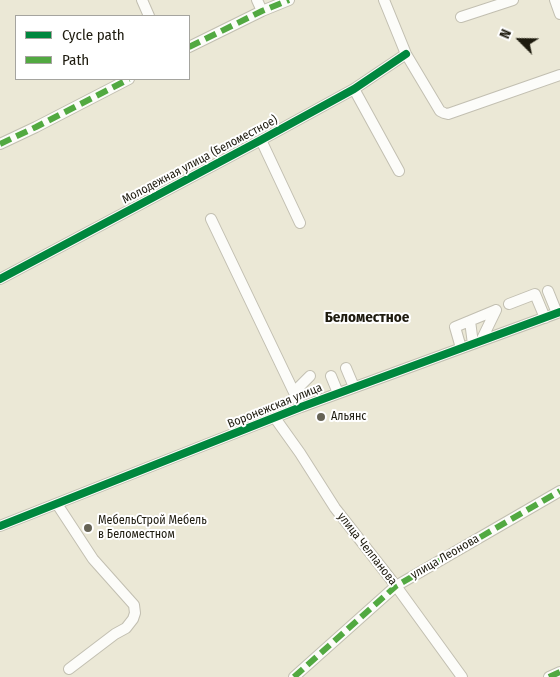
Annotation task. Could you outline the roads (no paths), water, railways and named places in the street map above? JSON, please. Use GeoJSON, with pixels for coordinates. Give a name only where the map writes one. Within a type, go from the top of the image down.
{"type":"FeatureCollection","features":[{"type":"Feature","properties":{"kind":"street"},"geometry":{"type":"LineString","coordinates":[[142,0],[149,15]]}},
{"type":"Feature","properties":{"kind":"street"},"geometry":{"type":"LineString","coordinates":[[257,0],[262,11]]}},
{"type":"Feature","properties":{"kind":"street"},"geometry":{"type":"LineString","coordinates":[[190,47],[262,11],[289,0]]}},
{"type":"Feature","properties":{"kind":"street"},"geometry":{"type":"LineString","coordinates":[[384,0],[406,54],[440,111],[446,114],[560,75]]}},
{"type":"Feature","properties":{"kind":"street"},"geometry":{"type":"LineString","coordinates":[[460,17],[513,0]]}},
{"type":"Feature","properties":{"kind":"street"},"geometry":{"type":"LineString","coordinates":[[555,0],[560,14]]}},
{"type":"Feature","properties":{"kind":"street","name":"Молодежная улица (Беломестное)"},"geometry":{"type":"LineString","coordinates":[[0,279],[354,89],[406,54]]}},
{"type":"Feature","properties":{"kind":"street"},"geometry":{"type":"LineString","coordinates":[[0,144],[127,80]]}},
{"type":"Feature","properties":{"kind":"street"},"geometry":{"type":"LineString","coordinates":[[354,89],[400,171]]}},
{"type":"Feature","properties":{"kind":"street"},"geometry":{"type":"LineString","coordinates":[[261,140],[300,224]]}},
{"type":"Feature","properties":{"kind":"street","name":"Воронежская улица"},"geometry":{"type":"LineString","coordinates":[[211,219],[301,407]]}},
{"type":"Feature","properties":{"kind":"street"},"geometry":{"type":"LineString","coordinates":[[548,291],[559,312]]}},
{"type":"Feature","properties":{"kind":"street"},"geometry":{"type":"LineString","coordinates":[[508,304],[535,294],[544,318]]}},
{"type":"Feature","properties":{"kind":"street"},"geometry":{"type":"LineString","coordinates":[[461,348],[456,327],[496,310],[477,342]]}},
{"type":"Feature","properties":{"kind":"street","name":"Воронежская улица"},"geometry":{"type":"LineString","coordinates":[[0,526],[301,407],[559,312]]}},
{"type":"Feature","properties":{"kind":"street"},"geometry":{"type":"LineString","coordinates":[[470,321],[477,342]]}},
{"type":"Feature","properties":{"kind":"street"},"geometry":{"type":"LineString","coordinates":[[346,368],[354,387]]}},
{"type":"Feature","properties":{"kind":"street"},"geometry":{"type":"LineString","coordinates":[[294,392],[310,376]]}},
{"type":"Feature","properties":{"kind":"street"},"geometry":{"type":"LineString","coordinates":[[331,376],[338,393]]}},
{"type":"Feature","properties":{"kind":"street","name":"улица Челпанова"},"geometry":{"type":"LineString","coordinates":[[275,418],[335,508],[396,586],[462,677]]}},
{"type":"Feature","properties":{"kind":"street","name":"улица Леонова"},"geometry":{"type":"LineString","coordinates":[[294,677],[396,586],[560,491]]}},
{"type":"Feature","properties":{"kind":"street"},"geometry":{"type":"LineString","coordinates":[[57,504],[93,559],[134,605],[135,609],[133,619],[126,628],[115,634],[69,669]]}},
{"type":"Feature","properties":{"kind":"street"},"geometry":{"type":"LineString","coordinates":[[549,677],[560,672]]}},
{"type":"Feature","properties":{"kind":"place","name":"Альянс"},"geometry":{"type":"Point","coordinates":[321,417]}},
{"type":"Feature","properties":{"kind":"place","name":"МебельСтрой Мебель в Беломестном"},"geometry":{"type":"Point","coordinates":[88,528]}},
{"type":"Feature","properties":{"kind":"district","name":"Беломестное"},"geometry":{"type":"Point","coordinates":[367,318]}}]}
